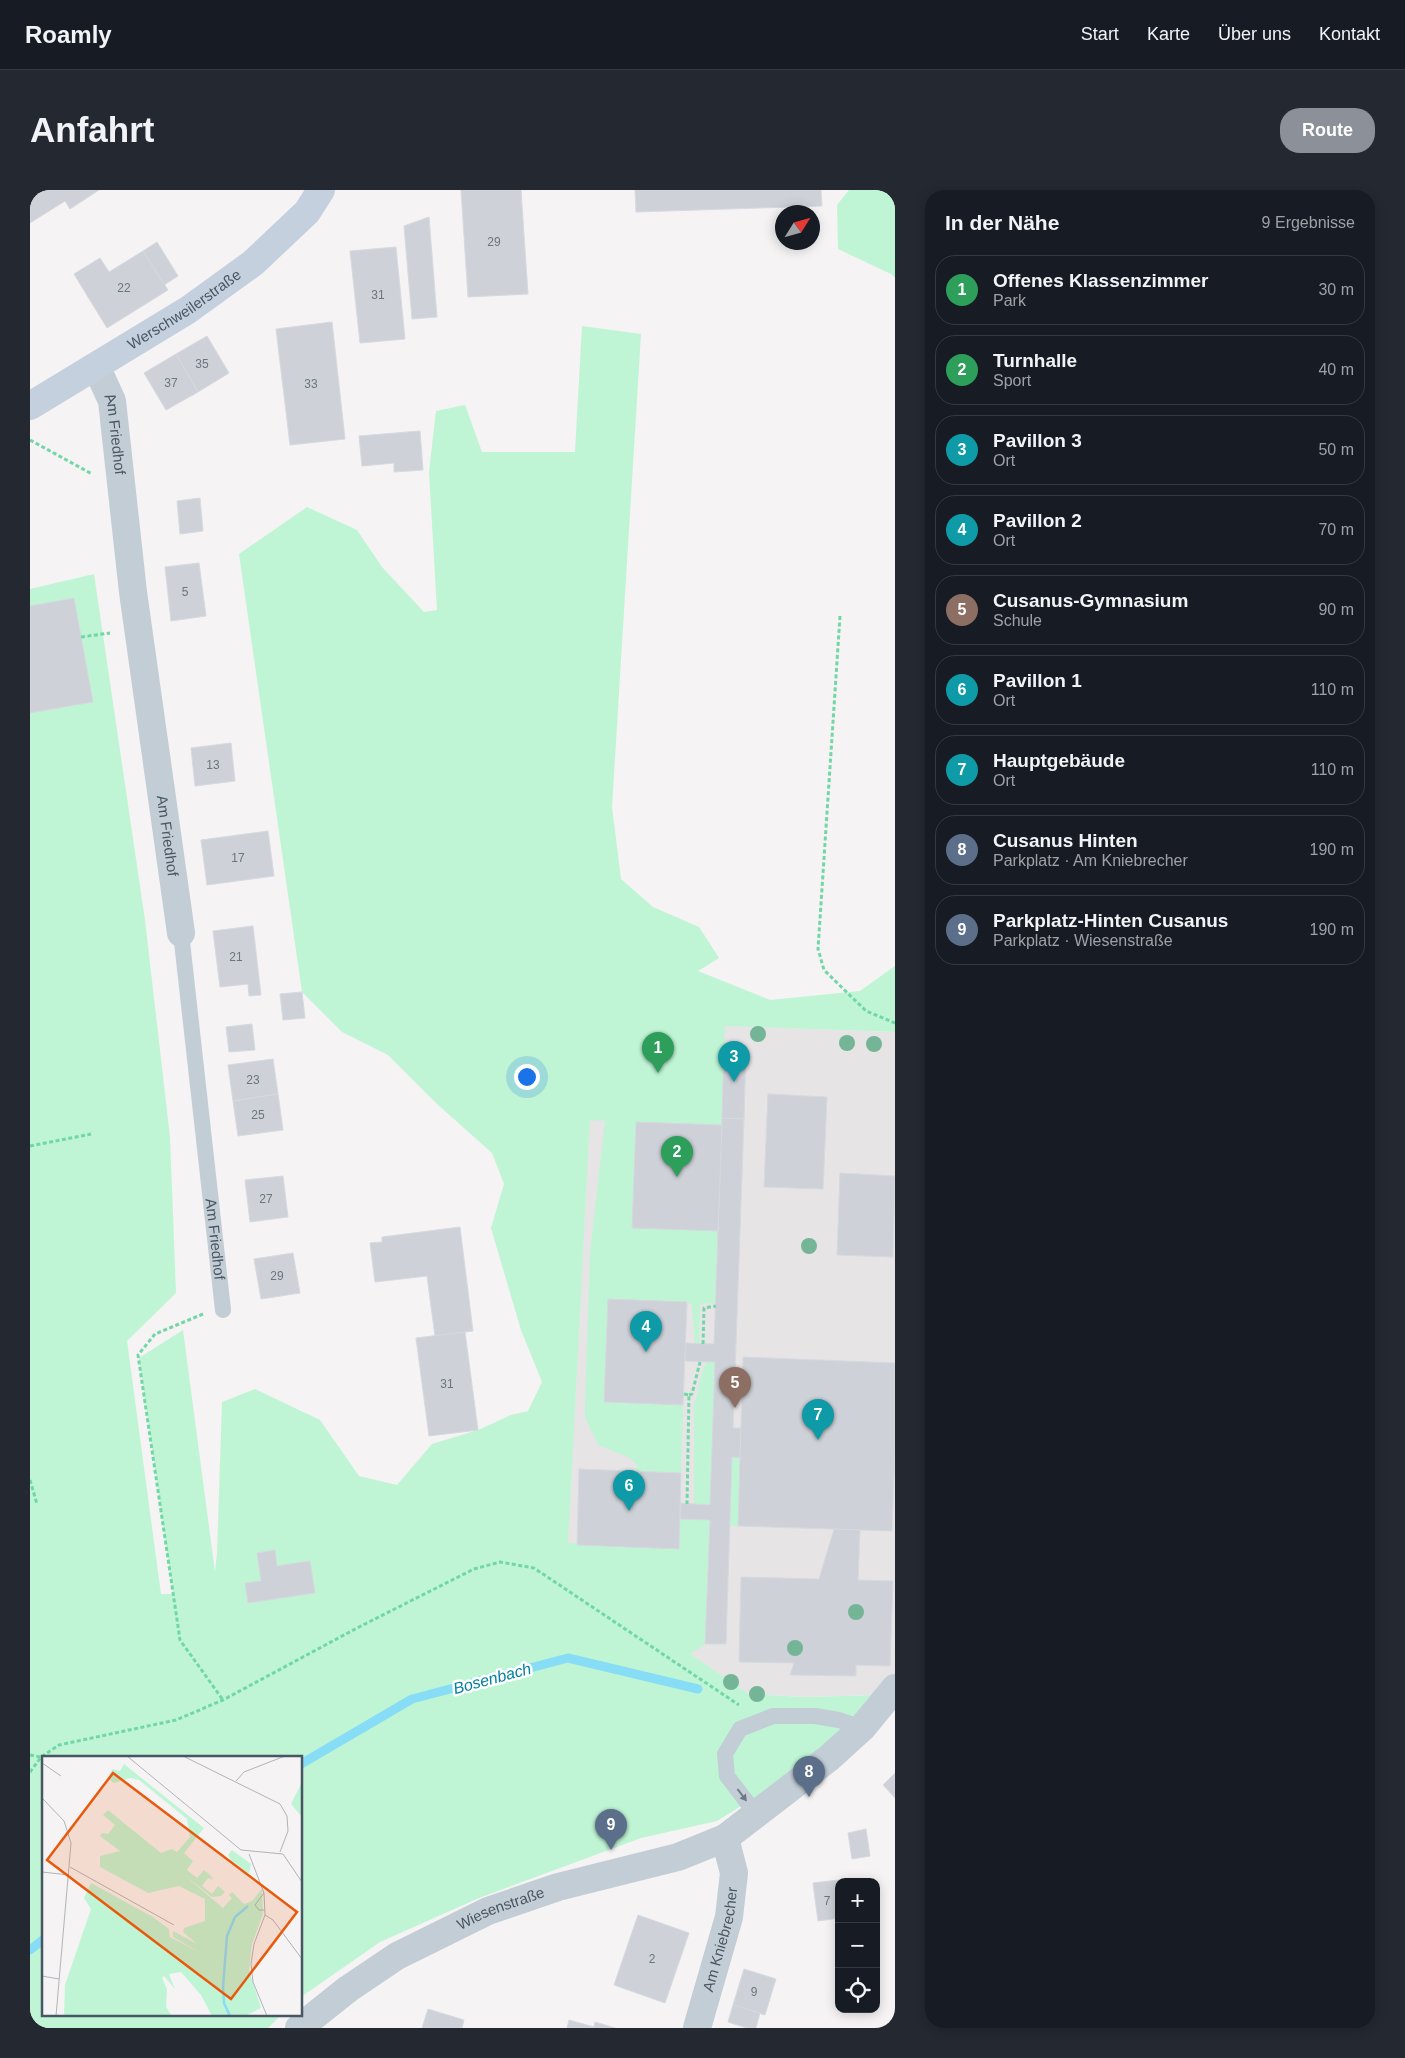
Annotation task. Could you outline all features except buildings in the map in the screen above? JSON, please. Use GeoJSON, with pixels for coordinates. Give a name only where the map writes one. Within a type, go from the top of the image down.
{"type":"FeatureCollection","features":[{"type":"Feature","properties":{"kind":"main road","name":"Werschweilerstraße"},"geometry":{"type":"LineString","coordinates":[[32,399],[94,368],[188,310],[253,263],[307,212],[321,190]]}},
{"type":"Feature","properties":{"kind":"street","name":"Am Friedhof"},"geometry":{"type":"LineString","coordinates":[[94,368],[102,379],[112,401],[133,592],[181,933]]}},
{"type":"Feature","properties":{"kind":"street"},"geometry":{"type":"LineString","coordinates":[[725,1838],[829,1758],[862,1728],[895,1688]]}},
{"type":"Feature","properties":{"kind":"street","name":"Wiesenstraße"},"geometry":{"type":"LineString","coordinates":[[299,2028],[348,1988],[397,1956],[488,1911],[558,1887],[678,1857],[725,1838]]}},
{"type":"Feature","properties":{"kind":"street","name":"Am Kniebrecher"},"geometry":{"type":"LineString","coordinates":[[697,2028],[729,1917],[734,1873],[725,1838]]}},
{"type":"Feature","properties":{"kind":"lane","name":"Am Friedhof"},"geometry":{"type":"LineString","coordinates":[[181,933],[223,1310]]}},
{"type":"Feature","properties":{"kind":"lane"},"geometry":{"type":"LineString","coordinates":[[756,1814],[727,1776],[725,1754],[740,1729],[773,1716],[815,1716],[839,1720],[862,1728]]}},
{"type":"Feature","properties":{"kind":"path"},"geometry":{"type":"LineString","coordinates":[[30,440],[121,490]]}},
{"type":"Feature","properties":{"kind":"path"},"geometry":{"type":"LineString","coordinates":[[840,616],[818,949],[824,970],[866,1011],[895,1023]]}},
{"type":"Feature","properties":{"kind":"path"},"geometry":{"type":"LineString","coordinates":[[30,1146],[91,1134]]}},
{"type":"Feature","properties":{"kind":"path"},"geometry":{"type":"LineString","coordinates":[[703,1344],[704,1308],[716,1306]]}},
{"type":"Feature","properties":{"kind":"path"},"geometry":{"type":"LineString","coordinates":[[223,1310],[198,1314],[156,1334],[138,1354],[180,1640],[223,1700]]}},
{"type":"Feature","properties":{"kind":"path"},"geometry":{"type":"LineString","coordinates":[[687,1504],[689,1395],[692,1394],[695,1385],[700,1362]]}},
{"type":"Feature","properties":{"kind":"path"},"geometry":{"type":"LineString","coordinates":[[684,1394],[689,1395]]}},
{"type":"Feature","properties":{"kind":"path"},"geometry":{"type":"LineString","coordinates":[[30,1480],[38,1504]]}},
{"type":"Feature","properties":{"kind":"path"},"geometry":{"type":"LineString","coordinates":[[42,1756],[59,1745],[176,1720],[223,1700],[356,1628],[466,1574],[500,1562],[534,1568],[742,1707],[755,1723]]}},
{"type":"Feature","properties":{"kind":"path"},"geometry":{"type":"LineString","coordinates":[[30,1754],[41,1757],[30,1772]]}},
{"type":"Feature","properties":{"kind":"shaded area"},"geometry":{"type":"Polygon","coordinates":[[[595,1021],[895,1032],[895,1684],[877,1695],[805,1697],[749,1694],[566,1572],[595,1021]]]}},
{"type":"Feature","properties":{"kind":"green space"},"geometry":{"type":"Polygon","coordinates":[[[849,190],[895,190],[895,278],[891,274],[838,249],[837,205],[849,190]]]}},
{"type":"Feature","properties":{"kind":"green space"},"geometry":{"type":"Polygon","coordinates":[[[582,326],[641,334],[612,807],[621,879],[653,907],[699,927],[719,958],[698,971],[770,1000],[860,991],[895,966],[895,1032],[725,1026],[715,1303],[700,1304],[699,1344],[695,1344],[692,1305],[687,1302],[608,1299],[604,1402],[683,1405],[681,1473],[636,1471],[637,1465],[630,1458],[598,1445],[585,1417],[590,1253],[605,1121],[590,1120],[568,1543],[678,1549],[680,1519],[710,1520],[705,1644],[690,1654],[749,1694],[805,1697],[877,1695],[841,1736],[757,1802],[754,1798],[717,1821],[641,1838],[479,1898],[380,1942],[302,1996],[302,1756],[42,1756],[42,2016],[280,2016],[268,2028],[30,2028],[30,589],[94,574],[145,920],[170,1137],[176,1293],[127,1341],[161,1594],[173,1594],[139,1358],[183,1330],[215,1572],[222,1402],[255,1389],[320,1420],[359,1476],[397,1485],[432,1444],[478,1430],[511,1415],[528,1411],[542,1382],[521,1330],[491,1228],[504,1184],[492,1153],[436,1103],[388,1055],[342,1032],[302,992],[239,554],[307,507],[357,530],[382,567],[424,612],[437,610],[429,472],[436,411],[465,405],[482,452],[575,452],[582,326]]]}},
{"type":"Feature","properties":{"kind":"green space"},"geometry":{"type":"Polygon","coordinates":[[[707,1362],[715,1362],[710,1505],[694,1504],[694,1404],[702,1371],[707,1362]]]}},
{"type":"Feature","properties":{"kind":"green space"},"geometry":{"type":"Polygon","coordinates":[[[732,1457],[741,1458],[738,1526],[730,1526],[732,1457]]]}},
{"type":"Feature","properties":{"kind":"waterway","name":"Bosenbach"},"geometry":{"type":"LineString","coordinates":[[302,1763],[412,1699],[568,1658],[698,1689]]}},
{"type":"Feature","properties":{"kind":"waterway","name":"Bosenbach"},"geometry":{"type":"LineString","coordinates":[[30,1950],[42,1941]]}},
{"type":"Feature","properties":{"kind":"place","name":"Offenes Klassenzimmer"},"geometry":{"type":"Point","coordinates":[658,1073]}},
{"type":"Feature","properties":{"kind":"place","name":"Pavillon 3"},"geometry":{"type":"Point","coordinates":[734,1082]}},
{"type":"Feature","properties":{"kind":"place","name":"Turnhalle"},"geometry":{"type":"Point","coordinates":[677,1177]}},
{"type":"Feature","properties":{"kind":"place","name":"Pavillon 2"},"geometry":{"type":"Point","coordinates":[646,1352]}},
{"type":"Feature","properties":{"kind":"place","name":"Cusanus-Gymnasium"},"geometry":{"type":"Point","coordinates":[735,1408]}},
{"type":"Feature","properties":{"kind":"place","name":"Hauptgebäude"},"geometry":{"type":"Point","coordinates":[818,1440]}},
{"type":"Feature","properties":{"kind":"place","name":"Pavillon 1"},"geometry":{"type":"Point","coordinates":[629,1511]}},
{"type":"Feature","properties":{"kind":"place","name":"Cusanus Hinten"},"geometry":{"type":"Point","coordinates":[809,1797]}},
{"type":"Feature","properties":{"kind":"place","name":"Parkplatz-Hinten Cusanus"},"geometry":{"type":"Point","coordinates":[611,1850]}}]}
